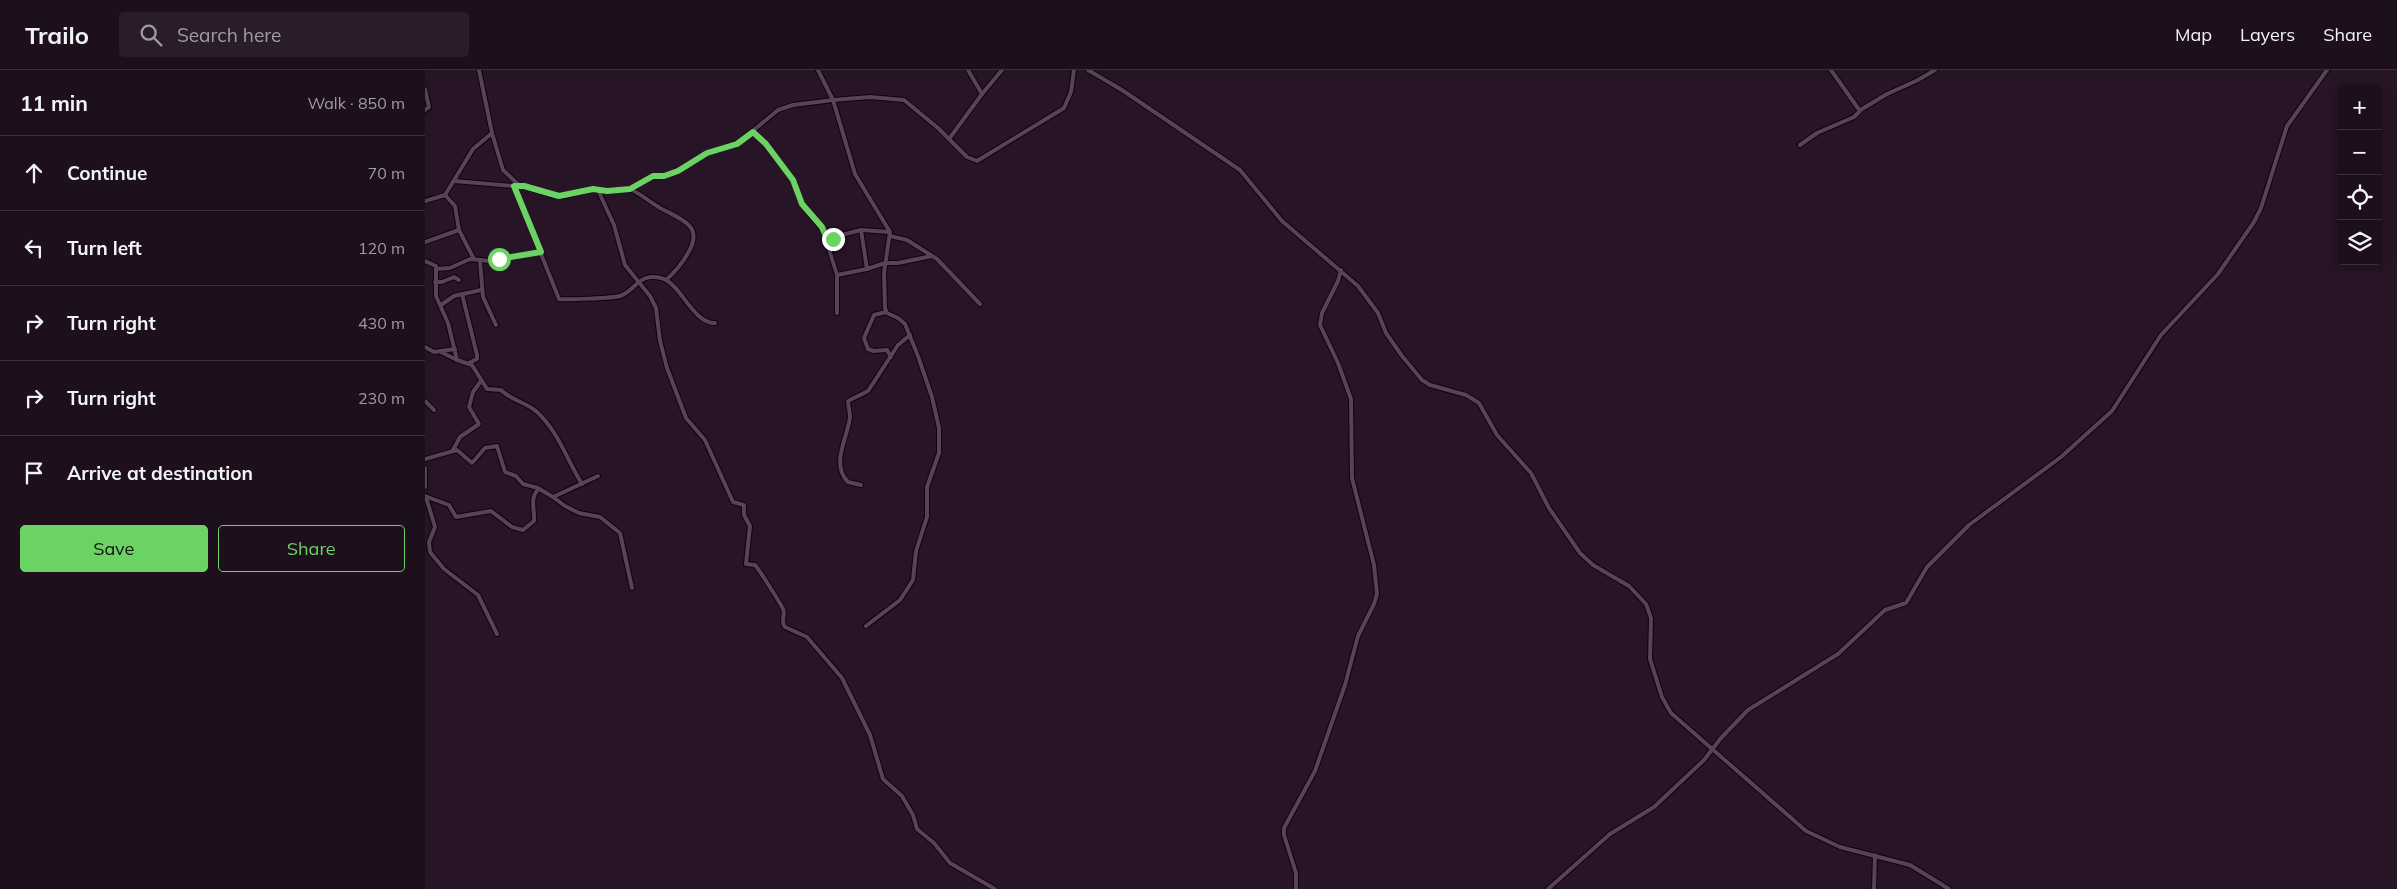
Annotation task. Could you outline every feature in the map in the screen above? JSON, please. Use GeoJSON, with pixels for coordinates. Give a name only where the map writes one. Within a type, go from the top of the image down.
{"type":"FeatureCollection","features":[{"type":"Feature","properties":{"kind":"street"},"geometry":{"type":"LineString","coordinates":[[479,70],[492,133],[503,170],[519,185]]}},
{"type":"Feature","properties":{"kind":"street"},"geometry":{"type":"LineString","coordinates":[[818,70],[833,100],[852,165],[890,234],[885,263],[883,295],[886,312]]}},
{"type":"Feature","properties":{"kind":"street"},"geometry":{"type":"LineString","coordinates":[[968,70],[982,94]]}},
{"type":"Feature","properties":{"kind":"street"},"geometry":{"type":"LineString","coordinates":[[949,138],[1002,70]]}},
{"type":"Feature","properties":{"kind":"street"},"geometry":{"type":"LineString","coordinates":[[454,181],[519,185],[559,196],[598,190],[630,189],[653,176],[664,176],[678,171],[707,153],[737,144],[778,110],[793,105],[870,97],[904,100],[971,159],[977,161],[1064,108],[1071,92],[1074,70]]}},
{"type":"Feature","properties":{"kind":"street"},"geometry":{"type":"LineString","coordinates":[[1087,70],[1122,90],[1240,170],[1282,221],[1358,286],[1372,304],[1390,339],[1421,380],[1430,385],[1466,395],[1479,403],[1497,435],[1531,473],[1549,508],[1583,557],[1593,566],[1623,582],[1641,597],[1650,614],[1650,658],[1665,705],[1671,713],[1806,831],[1831,843],[1910,865],[1949,889]]}},
{"type":"Feature","properties":{"kind":"street"},"geometry":{"type":"LineString","coordinates":[[1831,70],[1860,111]]}},
{"type":"Feature","properties":{"kind":"street"},"geometry":{"type":"LineString","coordinates":[[1800,145],[1817,133],[1854,117],[1887,94],[1935,70]]}},
{"type":"Feature","properties":{"kind":"street"},"geometry":{"type":"LineString","coordinates":[[1548,889],[1610,834],[1654,807],[1713,750],[1748,710],[1838,654],[1885,610],[1906,603],[1927,568],[1969,525],[2061,457],[2109,414],[2161,336],[2217,274],[2254,222],[2261,208],[2287,126],[2327,70]]}},
{"type":"Feature","properties":{"kind":"street"},"geometry":{"type":"LineString","coordinates":[[425,90],[429,105],[425,110]]}},
{"type":"Feature","properties":{"kind":"street"},"geometry":{"type":"LineString","coordinates":[[753,132],[766,144],[793,180],[802,204],[822,227],[837,275],[837,313]]}},
{"type":"Feature","properties":{"kind":"street"},"geometry":{"type":"LineString","coordinates":[[425,201],[445,194],[473,149],[492,133]]}},
{"type":"Feature","properties":{"kind":"street"},"geometry":{"type":"LineString","coordinates":[[514,186],[559,299],[617,297],[626,293],[637,282],[648,277],[666,280],[703,321],[715,323]]}},
{"type":"Feature","properties":{"kind":"street"},"geometry":{"type":"LineString","coordinates":[[630,189],[680,218],[693,232],[695,240],[690,251],[678,269],[666,280]]}},
{"type":"Feature","properties":{"kind":"street"},"geometry":{"type":"LineString","coordinates":[[598,190],[614,225],[625,265],[650,296],[656,308],[660,341],[667,368],[686,418],[705,440],[733,502],[744,505],[744,517],[750,526],[746,564],[755,565],[759,569],[783,608],[782,621],[785,627],[807,637],[817,646],[847,686],[870,735],[883,779],[903,796],[913,815],[917,829],[934,843],[951,863],[995,889]]}},
{"type":"Feature","properties":{"kind":"street"},"geometry":{"type":"LineString","coordinates":[[445,194],[455,206],[459,230],[474,259]]}},
{"type":"Feature","properties":{"kind":"street"},"geometry":{"type":"LineString","coordinates":[[425,242],[459,230]]}},
{"type":"Feature","properties":{"kind":"street"},"geometry":{"type":"LineString","coordinates":[[827,239],[861,230],[890,234],[907,240],[948,269],[979,304]]}},
{"type":"Feature","properties":{"kind":"street"},"geometry":{"type":"LineString","coordinates":[[861,230],[867,269]]}},
{"type":"Feature","properties":{"kind":"street"},"geometry":{"type":"LineString","coordinates":[[436,269],[449,268],[466,259],[481,261],[541,252]]}},
{"type":"Feature","properties":{"kind":"street"},"geometry":{"type":"LineString","coordinates":[[837,275],[885,263],[898,264],[931,256]]}},
{"type":"Feature","properties":{"kind":"street"},"geometry":{"type":"LineString","coordinates":[[425,260],[433,263],[436,269],[436,296],[441,305],[457,360]]}},
{"type":"Feature","properties":{"kind":"street"},"geometry":{"type":"LineString","coordinates":[[481,261],[481,290],[485,304],[496,325]]}},
{"type":"Feature","properties":{"kind":"street"},"geometry":{"type":"LineString","coordinates":[[449,268],[452,278]]}},
{"type":"Feature","properties":{"kind":"street"},"geometry":{"type":"LineString","coordinates":[[1296,889],[1297,878],[1284,835],[1284,828],[1315,771],[1345,685],[1361,630],[1375,604],[1377,588],[1364,521],[1352,478],[1351,399],[1338,363],[1320,326],[1322,313],[1338,282],[1341,270]]}},
{"type":"Feature","properties":{"kind":"street"},"geometry":{"type":"LineString","coordinates":[[435,282],[442,282],[452,278],[459,280]]}},
{"type":"Feature","properties":{"kind":"street"},"geometry":{"type":"LineString","coordinates":[[441,305],[462,294],[481,290]]}},
{"type":"Feature","properties":{"kind":"street"},"geometry":{"type":"LineString","coordinates":[[441,352],[457,360],[469,363],[477,359],[462,294]]}},
{"type":"Feature","properties":{"kind":"street"},"geometry":{"type":"LineString","coordinates":[[866,626],[900,600],[913,580],[916,551],[927,514],[925,503],[927,487],[939,454],[939,428],[932,397],[910,335],[901,320],[886,312],[874,315],[864,338],[868,349],[873,351],[887,350],[891,356]]}},
{"type":"Feature","properties":{"kind":"street"},"geometry":{"type":"LineString","coordinates":[[861,485],[848,482],[840,468],[844,437],[850,418],[848,401],[855,396],[869,391],[899,345],[910,335]]}},
{"type":"Feature","properties":{"kind":"street"},"geometry":{"type":"LineString","coordinates":[[425,347],[431,352],[455,349]]}},
{"type":"Feature","properties":{"kind":"street"},"geometry":{"type":"LineString","coordinates":[[469,363],[487,389],[501,390],[510,398],[538,412],[552,428],[582,484]]}},
{"type":"Feature","properties":{"kind":"street"},"geometry":{"type":"LineString","coordinates":[[455,450],[460,437],[479,424],[469,407],[473,392],[481,382]]}},
{"type":"Feature","properties":{"kind":"street"},"geometry":{"type":"LineString","coordinates":[[425,401],[434,410]]}},
{"type":"Feature","properties":{"kind":"street"},"geometry":{"type":"LineString","coordinates":[[455,450],[472,463],[485,448],[497,446],[505,472],[516,476],[523,484],[539,489],[579,513],[597,516],[620,533],[632,588]]}},
{"type":"Feature","properties":{"kind":"street"},"geometry":{"type":"LineString","coordinates":[[425,459],[455,450]]}},
{"type":"Feature","properties":{"kind":"street"},"geometry":{"type":"LineString","coordinates":[[425,468],[425,487]]}},
{"type":"Feature","properties":{"kind":"street"},"geometry":{"type":"LineString","coordinates":[[553,497],[598,476]]}},
{"type":"Feature","properties":{"kind":"street"},"geometry":{"type":"LineString","coordinates":[[426,497],[449,505],[456,518],[491,511],[512,528],[523,530],[534,521],[535,492],[532,486]]}},
{"type":"Feature","properties":{"kind":"street"},"geometry":{"type":"LineString","coordinates":[[535,492],[539,489]]}},
{"type":"Feature","properties":{"kind":"street"},"geometry":{"type":"LineString","coordinates":[[426,497],[435,527],[429,542],[430,552],[444,569],[478,595],[497,634]]}},
{"type":"Feature","properties":{"kind":"street"},"geometry":{"type":"LineString","coordinates":[[1873,889],[1875,855]]}},
{"type":"Feature","properties":{"kind":"route"},"geometry":{"type":"LineString","coordinates":[[499,259],[541,252],[524,215],[514,186],[524,186],[546,194],[559,196],[593,189],[607,191],[630,189],[653,176],[664,176],[678,171],[707,153],[737,144],[753,132],[762,139],[793,180],[799,190],[802,204],[822,227],[827,239],[833,239]]}}]}
